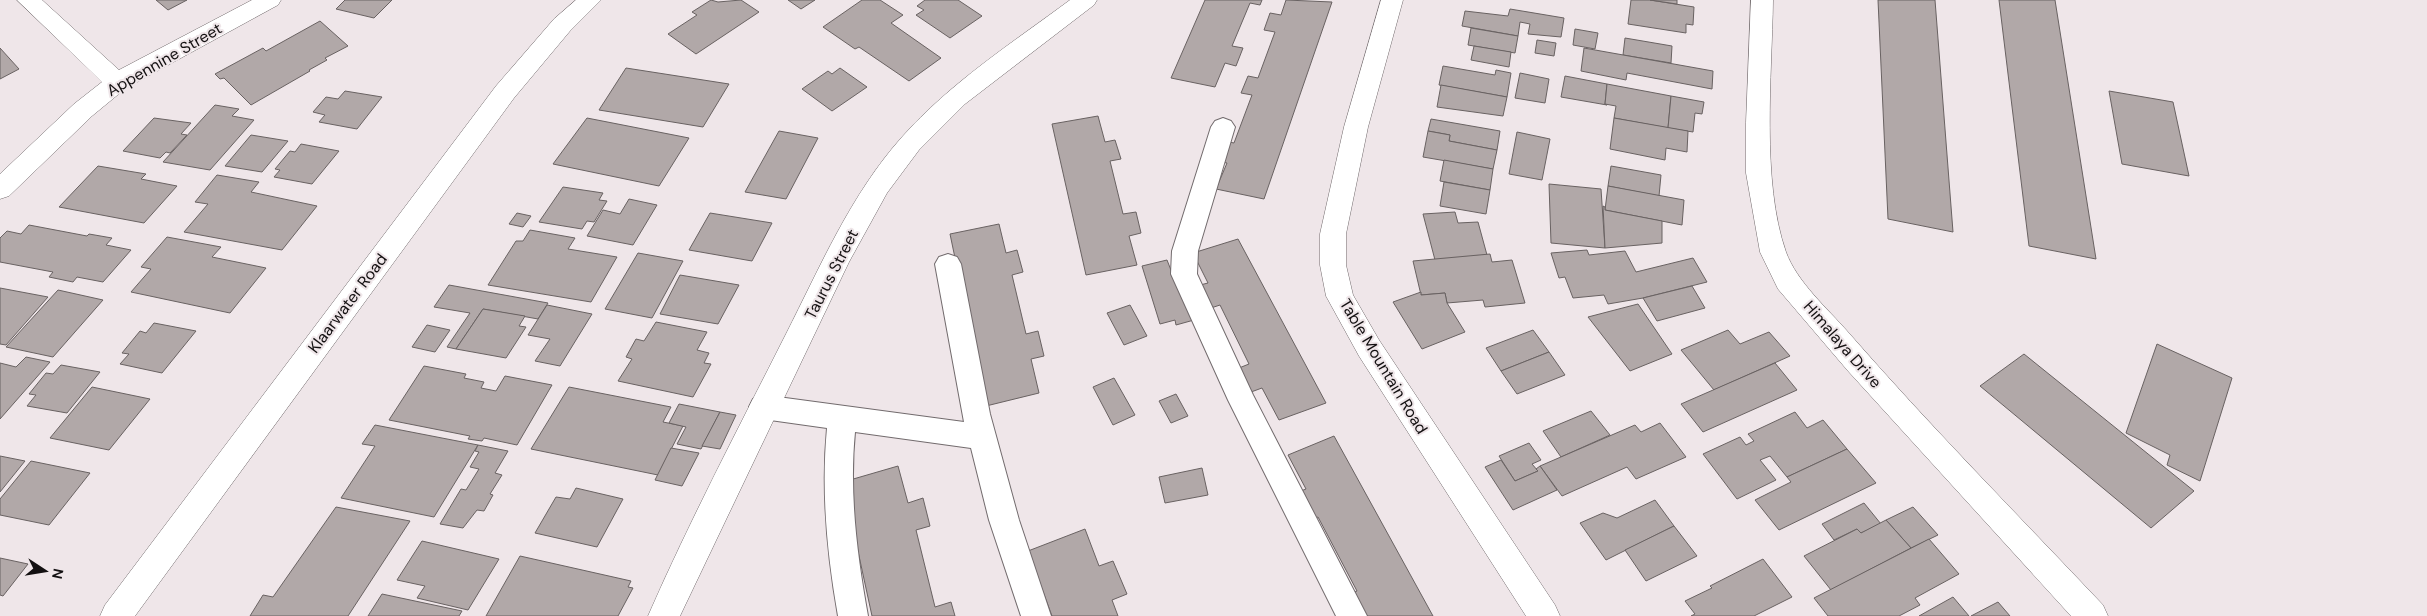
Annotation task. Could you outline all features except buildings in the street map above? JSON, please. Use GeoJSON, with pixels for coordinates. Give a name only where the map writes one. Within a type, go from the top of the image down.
{"type":"FeatureCollection","features":[{"type":"Feature","properties":{"kind":"street"},"geometry":{"type":"LineString","coordinates":[[28,0],[117,82]]}},
{"type":"Feature","properties":{"kind":"street","name":"Appennine Street"},"geometry":{"type":"LineString","coordinates":[[0,189],[76,116],[117,82],[270,0]]}},
{"type":"Feature","properties":{"kind":"street","name":"Klaarwater Road"},"geometry":{"type":"LineString","coordinates":[[116,616],[505,92],[562,25],[588,0]]}},
{"type":"Feature","properties":{"kind":"street","name":"Taurus Street"},"geometry":{"type":"LineString","coordinates":[[664,616],[763,407],[861,214],[890,168],[926,127],[957,97],[1086,0]]}},
{"type":"Feature","properties":{"kind":"street","name":"Table Mountain Road"},"geometry":{"type":"LineString","coordinates":[[1392,0],[1356,126],[1333,234],[1333,265],[1340,296],[1369,348],[1544,616]]}},
{"type":"Feature","properties":{"kind":"street","name":"Himalaya Drive"},"geometry":{"type":"LineString","coordinates":[[1762,0],[1758,123],[1759,173],[1764,216],[1773,252],[1788,281],[1858,362],[2092,616]]}},
{"type":"Feature","properties":{"kind":"lane"},"geometry":{"type":"LineString","coordinates":[[1223,128],[1185,251],[1184,274],[1242,400],[1352,616]]}},
{"type":"Feature","properties":{"kind":"lane"},"geometry":{"type":"LineString","coordinates":[[948,264],[982,437],[1004,520],[1036,616]]}},
{"type":"Feature","properties":{"kind":"lane"},"geometry":{"type":"LineString","coordinates":[[763,407],[982,437]]}},
{"type":"Feature","properties":{"kind":"lane"},"geometry":{"type":"LineString","coordinates":[[842,418],[837,458],[840,518],[853,616]]}}]}
